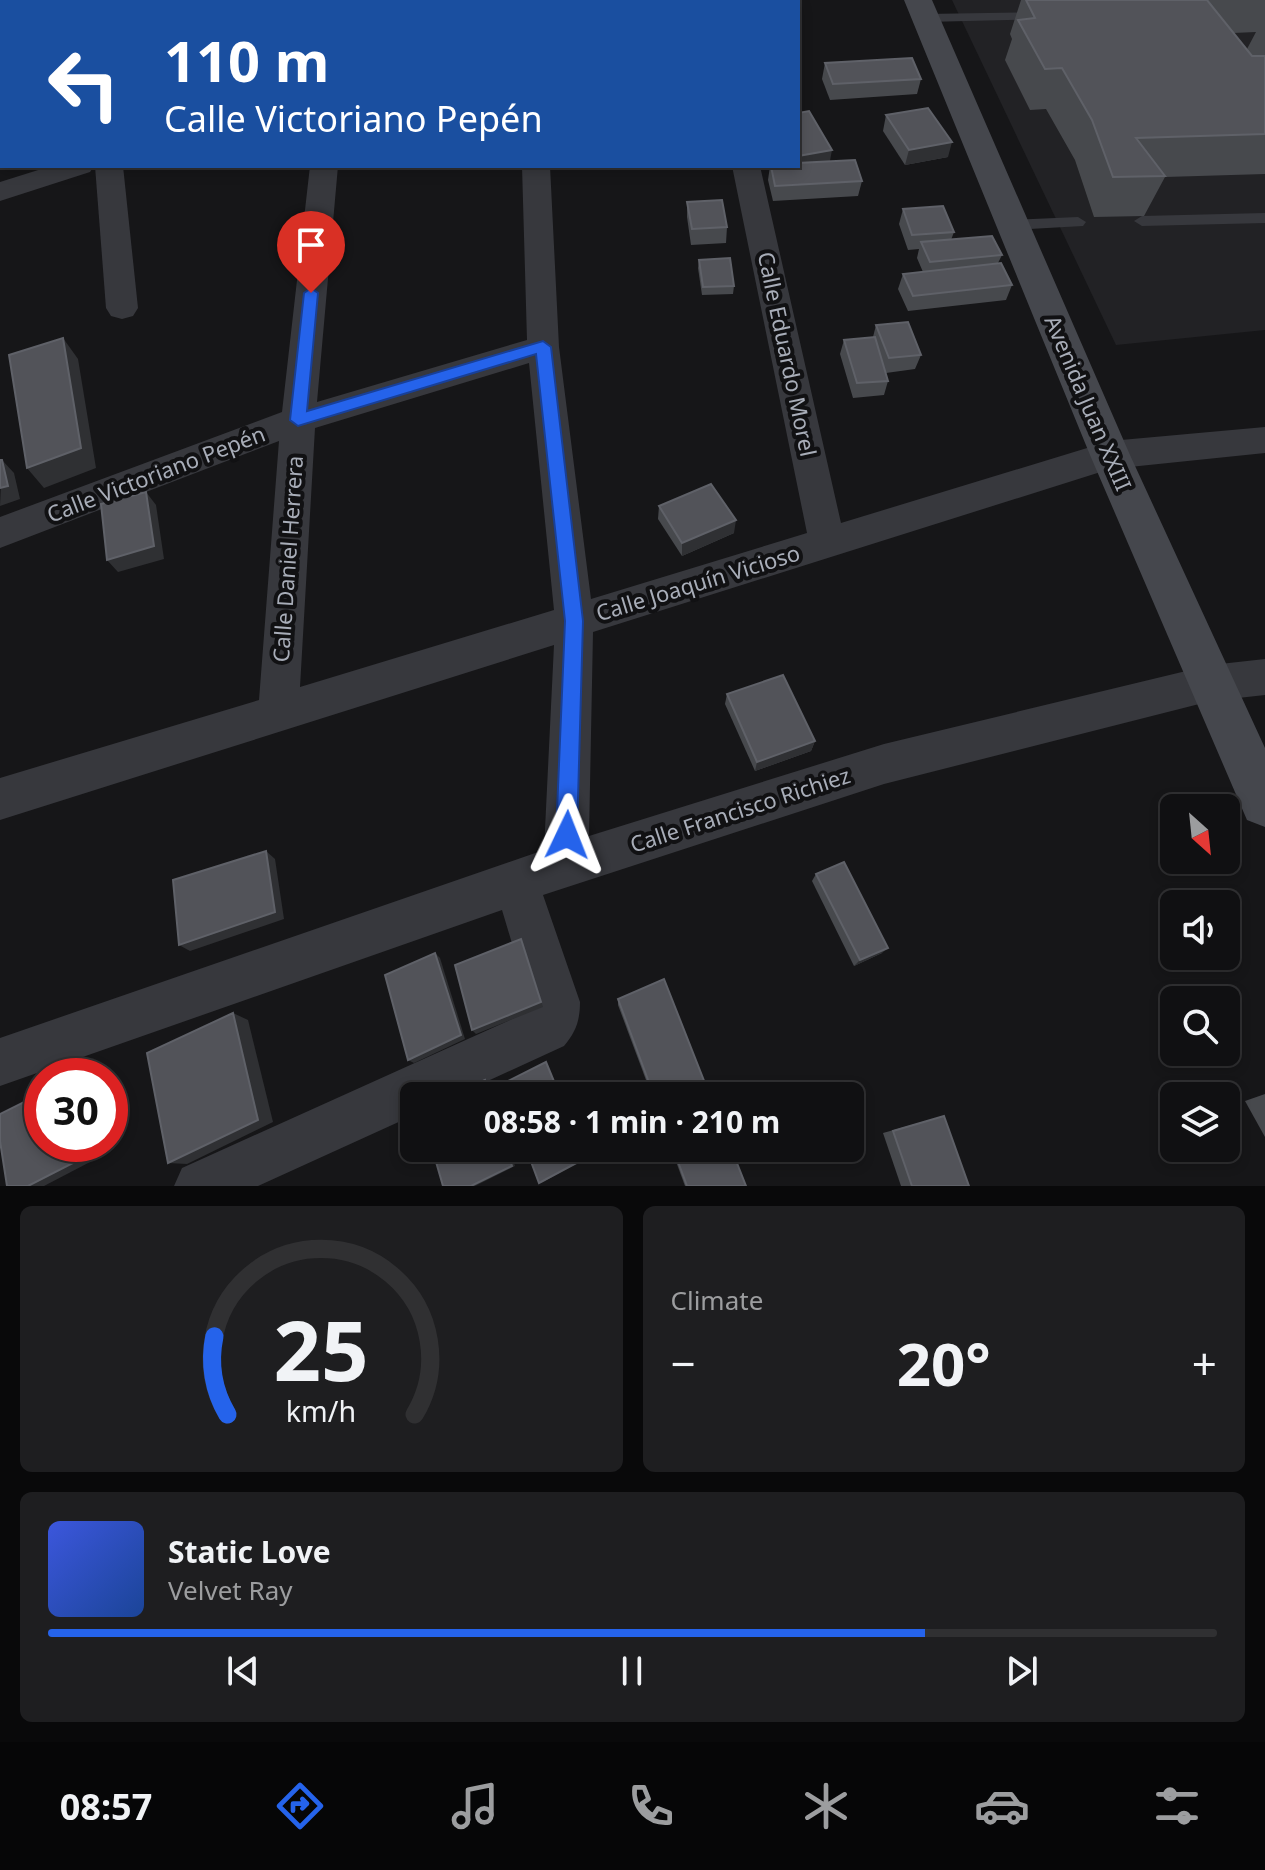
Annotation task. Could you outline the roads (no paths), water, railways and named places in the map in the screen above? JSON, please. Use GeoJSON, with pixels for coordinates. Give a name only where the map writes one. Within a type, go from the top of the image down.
{"type":"FeatureCollection","features":[{"type":"Feature","properties":{"kind":"street","name":"Avenida Juan XXIII"},"geometry":{"type":"LineString","coordinates":[[922,9],[1110,455],[1265,803]]}},
{"type":"Feature","properties":{"kind":"street"},"geometry":{"type":"LineString","coordinates":[[0,192],[74,168]]}},
{"type":"Feature","properties":{"kind":"street"},"geometry":{"type":"LineString","coordinates":[[109,168],[122,308]]}},
{"type":"Feature","properties":{"kind":"street","name":"Calle Daniel Herrera"},"geometry":{"type":"LineString","coordinates":[[278,713],[298,420],[324,168]]}},
{"type":"Feature","properties":{"kind":"street"},"geometry":{"type":"LineString","coordinates":[[536,168],[543,347],[574,621],[566,865]]}},
{"type":"Feature","properties":{"kind":"street","name":"Calle Eduardo Morel"},"geometry":{"type":"LineString","coordinates":[[746,168],[827,542]]}},
{"type":"Feature","properties":{"kind":"street","name":"Calle Victoriano Pepén"},"geometry":{"type":"LineString","coordinates":[[0,533],[298,420],[543,347]]}},
{"type":"Feature","properties":{"kind":"street","name":"Calle Joaquín Vicioso"},"geometry":{"type":"LineString","coordinates":[[0,799],[1110,455],[1265,440]]}},
{"type":"Feature","properties":{"kind":"street","name":"Calle Francisco Richiez"},"geometry":{"type":"LineString","coordinates":[[0,1062],[566,865],[884,764],[1211,683],[1265,677]]}},
{"type":"Feature","properties":{"kind":"street"},"geometry":{"type":"LineString","coordinates":[[200,1186],[547,1029],[556,1019],[556,1002],[516,883]]}},
{"type":"Feature","properties":{"kind":"lane"},"geometry":{"type":"LineString","coordinates":[[1001,0],[1007,17]]}},
{"type":"Feature","properties":{"kind":"lane"},"geometry":{"type":"LineString","coordinates":[[922,9],[1007,17],[1050,16]]}},
{"type":"Feature","properties":{"kind":"lane"},"geometry":{"type":"LineString","coordinates":[[1142,221],[1265,218]]}},
{"type":"Feature","properties":{"kind":"lane"},"geometry":{"type":"LineString","coordinates":[[1013,225],[1078,222]]}}]}
